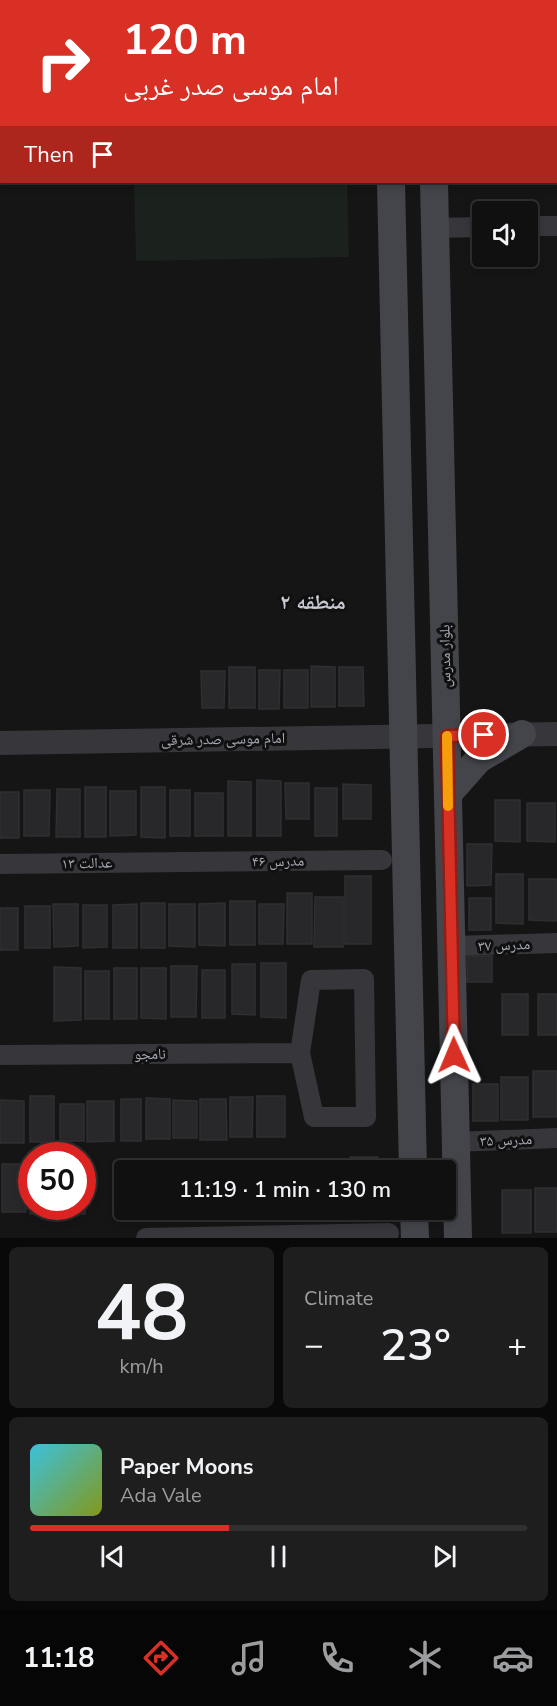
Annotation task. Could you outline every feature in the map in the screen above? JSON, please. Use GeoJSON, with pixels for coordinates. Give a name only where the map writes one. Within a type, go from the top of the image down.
{"type":"FeatureCollection","features":[{"type":"Feature","properties":{"kind":"main road"},"geometry":{"type":"LineString","coordinates":[[391,183],[414,1160]]}},
{"type":"Feature","properties":{"kind":"main road","name":"بلوار مدرس"},"geometry":{"type":"LineString","coordinates":[[434,183],[458,1238]]}},
{"type":"Feature","properties":{"kind":"main road"},"geometry":{"type":"LineString","coordinates":[[448,794],[479,759],[522,734]]}},
{"type":"Feature","properties":{"kind":"main road"},"geometry":{"type":"LineString","coordinates":[[402,1235],[409,1220]]}},
{"type":"Feature","properties":{"kind":"street"},"geometry":{"type":"LineString","coordinates":[[538,226],[557,226]]}},
{"type":"Feature","properties":{"kind":"street"},"geometry":{"type":"LineString","coordinates":[[435,228],[472,227]]}},
{"type":"Feature","properties":{"kind":"street","name":"امام موسی صدر شرقی"},"geometry":{"type":"LineString","coordinates":[[0,743],[557,734]]}},
{"type":"Feature","properties":{"kind":"street","name":"مدرس ۴۶"},"geometry":{"type":"LineString","coordinates":[[174,862],[382,860]]}},
{"type":"Feature","properties":{"kind":"street","name":"عدالت ۱۳"},"geometry":{"type":"LineString","coordinates":[[0,864],[174,862]]}},
{"type":"Feature","properties":{"kind":"street","name":"مدرس ۳۷"},"geometry":{"type":"LineString","coordinates":[[451,946],[557,944]]}},
{"type":"Feature","properties":{"kind":"street"},"geometry":{"type":"LineString","coordinates":[[364,979],[366,1117],[314,1117],[300,1053],[311,980],[364,979]]}},
{"type":"Feature","properties":{"kind":"street","name":"نامجو"},"geometry":{"type":"LineString","coordinates":[[0,1055],[300,1053]]}},
{"type":"Feature","properties":{"kind":"street","name":"مدرس ۳۵"},"geometry":{"type":"LineString","coordinates":[[456,1142],[557,1138]]}},
{"type":"Feature","properties":{"kind":"street"},"geometry":{"type":"LineString","coordinates":[[146,1238],[402,1235]]}},
{"type":"Feature","properties":{"kind":"shaded area"},"geometry":{"type":"Polygon","coordinates":[[[134,183],[347,183],[349,257],[136,261],[134,183]]]}},
{"type":"Feature","properties":{"kind":"building"},"geometry":{"type":"Polygon","coordinates":[[[311,666],[335,667],[335,707],[311,707],[311,666]]]}},
{"type":"Feature","properties":{"kind":"building"},"geometry":{"type":"Polygon","coordinates":[[[229,667],[255,667],[255,708],[229,708],[229,667]]]}},
{"type":"Feature","properties":{"kind":"building"},"geometry":{"type":"Polygon","coordinates":[[[339,667],[363,667],[364,706],[339,706],[339,667]]]}},
{"type":"Feature","properties":{"kind":"building"},"geometry":{"type":"Polygon","coordinates":[[[259,670],[280,670],[279,709],[259,709],[259,670]]]}},
{"type":"Feature","properties":{"kind":"building"},"geometry":{"type":"Polygon","coordinates":[[[284,670],[308,670],[308,708],[284,708],[284,670]]]}},
{"type":"Feature","properties":{"kind":"building"},"geometry":{"type":"Polygon","coordinates":[[[201,671],[225,671],[224,708],[202,708],[201,671]]]}},
{"type":"Feature","properties":{"kind":"building"},"geometry":{"type":"Polygon","coordinates":[[[257,780],[281,781],[281,836],[257,836],[257,780]]]}},
{"type":"Feature","properties":{"kind":"building"},"geometry":{"type":"Polygon","coordinates":[[[228,781],[251,782],[251,836],[228,836],[228,781]]]}},
{"type":"Feature","properties":{"kind":"building"},"geometry":{"type":"Polygon","coordinates":[[[285,783],[309,783],[309,819],[286,819],[285,783]]]}},
{"type":"Feature","properties":{"kind":"building"},"geometry":{"type":"Polygon","coordinates":[[[343,784],[371,785],[371,819],[343,819],[343,784]]]}},
{"type":"Feature","properties":{"kind":"building"},"geometry":{"type":"Polygon","coordinates":[[[85,787],[106,787],[106,837],[85,837],[85,787]]]}},
{"type":"Feature","properties":{"kind":"building"},"geometry":{"type":"Polygon","coordinates":[[[141,787],[165,787],[165,838],[141,837],[141,787]]]}},
{"type":"Feature","properties":{"kind":"building"},"geometry":{"type":"Polygon","coordinates":[[[315,788],[337,788],[337,836],[315,836],[315,788]]]}},
{"type":"Feature","properties":{"kind":"building"},"geometry":{"type":"Polygon","coordinates":[[[57,789],[80,789],[80,837],[56,837],[57,789]]]}},
{"type":"Feature","properties":{"kind":"building"},"geometry":{"type":"Polygon","coordinates":[[[24,790],[50,790],[49,836],[24,836],[24,790]]]}},
{"type":"Feature","properties":{"kind":"building"},"geometry":{"type":"Polygon","coordinates":[[[170,790],[190,790],[190,836],[170,836],[170,790]]]}},
{"type":"Feature","properties":{"kind":"building"},"geometry":{"type":"Polygon","coordinates":[[[110,791],[136,791],[136,835],[110,836],[110,791]]]}},
{"type":"Feature","properties":{"kind":"building"},"geometry":{"type":"Polygon","coordinates":[[[0,792],[19,792],[19,838],[0,838],[0,792]]]}},
{"type":"Feature","properties":{"kind":"building"},"geometry":{"type":"Polygon","coordinates":[[[195,793],[223,793],[223,836],[195,836],[195,793]]]}},
{"type":"Feature","properties":{"kind":"building"},"geometry":{"type":"Polygon","coordinates":[[[495,800],[520,800],[520,842],[495,841],[495,800]]]}},
{"type":"Feature","properties":{"kind":"building"},"geometry":{"type":"Polygon","coordinates":[[[527,803],[555,803],[555,842],[527,841],[527,803]]]}},
{"type":"Feature","properties":{"kind":"building"},"geometry":{"type":"Polygon","coordinates":[[[467,844],[492,844],[491,885],[467,886],[467,844]]]}},
{"type":"Feature","properties":{"kind":"building"},"geometry":{"type":"Polygon","coordinates":[[[496,874],[523,874],[523,924],[496,923],[496,874]]]}},
{"type":"Feature","properties":{"kind":"building"},"geometry":{"type":"Polygon","coordinates":[[[345,876],[371,876],[371,944],[345,944],[345,876]]]}},
{"type":"Feature","properties":{"kind":"building"},"geometry":{"type":"Polygon","coordinates":[[[529,879],[556,879],[556,921],[529,920],[529,879]]]}},
{"type":"Feature","properties":{"kind":"building"},"geometry":{"type":"Polygon","coordinates":[[[287,893],[312,893],[312,944],[287,944],[287,893]]]}},
{"type":"Feature","properties":{"kind":"building"},"geometry":{"type":"Polygon","coordinates":[[[315,897],[343,897],[343,947],[314,947],[315,897]]]}},
{"type":"Feature","properties":{"kind":"building"},"geometry":{"type":"Polygon","coordinates":[[[469,898],[491,898],[491,930],[469,930],[469,898]]]}},
{"type":"Feature","properties":{"kind":"building"},"geometry":{"type":"Polygon","coordinates":[[[230,901],[255,901],[255,945],[230,945],[230,901]]]}},
{"type":"Feature","properties":{"kind":"building"},"geometry":{"type":"Polygon","coordinates":[[[141,903],[165,903],[165,948],[141,948],[141,903]]]}},
{"type":"Feature","properties":{"kind":"building"},"geometry":{"type":"Polygon","coordinates":[[[225,903],[225,946],[199,945],[199,904],[225,903]]]}},
{"type":"Feature","properties":{"kind":"building"},"geometry":{"type":"Polygon","coordinates":[[[53,904],[78,904],[78,946],[54,947],[53,904]]]}},
{"type":"Feature","properties":{"kind":"building"},"geometry":{"type":"Polygon","coordinates":[[[137,904],[137,948],[113,948],[113,905],[137,904]]]}},
{"type":"Feature","properties":{"kind":"building"},"geometry":{"type":"Polygon","coordinates":[[[169,904],[195,904],[195,947],[169,946],[169,904]]]}},
{"type":"Feature","properties":{"kind":"building"},"geometry":{"type":"Polygon","coordinates":[[[259,904],[284,904],[283,944],[259,944],[259,904]]]}},
{"type":"Feature","properties":{"kind":"building"},"geometry":{"type":"Polygon","coordinates":[[[83,905],[107,905],[107,947],[83,948],[83,905]]]}},
{"type":"Feature","properties":{"kind":"building"},"geometry":{"type":"Polygon","coordinates":[[[25,906],[50,906],[50,948],[25,948],[25,906]]]}},
{"type":"Feature","properties":{"kind":"building"},"geometry":{"type":"Polygon","coordinates":[[[0,908],[18,908],[18,950],[0,950],[0,908]]]}},
{"type":"Feature","properties":{"kind":"building"},"geometry":{"type":"Polygon","coordinates":[[[467,956],[492,956],[492,982],[467,982],[467,956]]]}},
{"type":"Feature","properties":{"kind":"building"},"geometry":{"type":"Polygon","coordinates":[[[261,963],[286,963],[286,1018],[261,1017],[261,963]]]}},
{"type":"Feature","properties":{"kind":"building"},"geometry":{"type":"Polygon","coordinates":[[[232,964],[255,964],[255,1015],[232,1014],[232,964]]]}},
{"type":"Feature","properties":{"kind":"building"},"geometry":{"type":"Polygon","coordinates":[[[171,966],[197,966],[196,1017],[171,1017],[171,966]]]}},
{"type":"Feature","properties":{"kind":"building"},"geometry":{"type":"Polygon","coordinates":[[[54,967],[81,968],[81,1020],[54,1021],[54,967]]]}},
{"type":"Feature","properties":{"kind":"building"},"geometry":{"type":"Polygon","coordinates":[[[114,968],[137,968],[137,1019],[114,1019],[114,968]]]}},
{"type":"Feature","properties":{"kind":"building"},"geometry":{"type":"Polygon","coordinates":[[[141,968],[166,968],[166,1019],[141,1018],[141,968]]]}},
{"type":"Feature","properties":{"kind":"building"},"geometry":{"type":"Polygon","coordinates":[[[202,970],[225,970],[225,1018],[202,1018],[202,970]]]}},
{"type":"Feature","properties":{"kind":"building"},"geometry":{"type":"Polygon","coordinates":[[[85,971],[109,971],[109,1019],[85,1019],[85,971]]]}},
{"type":"Feature","properties":{"kind":"building"},"geometry":{"type":"Polygon","coordinates":[[[502,994],[528,994],[528,1035],[502,1035],[502,994]]]}},
{"type":"Feature","properties":{"kind":"building"},"geometry":{"type":"Polygon","coordinates":[[[538,994],[557,994],[557,1035],[538,1035],[538,994]]]}},
{"type":"Feature","properties":{"kind":"building"},"geometry":{"type":"Polygon","coordinates":[[[533,1071],[557,1071],[557,1117],[533,1117],[533,1071]]]}},
{"type":"Feature","properties":{"kind":"building"},"geometry":{"type":"Polygon","coordinates":[[[501,1077],[528,1077],[528,1120],[501,1120],[501,1077]]]}},
{"type":"Feature","properties":{"kind":"building"},"geometry":{"type":"Polygon","coordinates":[[[473,1084],[498,1084],[498,1121],[473,1121],[473,1084]]]}},
{"type":"Feature","properties":{"kind":"building"},"geometry":{"type":"Polygon","coordinates":[[[30,1096],[54,1096],[54,1142],[30,1142],[30,1096]]]}},
{"type":"Feature","properties":{"kind":"building"},"geometry":{"type":"Polygon","coordinates":[[[257,1096],[285,1096],[285,1137],[257,1137],[257,1096]]]}},
{"type":"Feature","properties":{"kind":"building"},"geometry":{"type":"Polygon","coordinates":[[[230,1097],[253,1097],[252,1137],[230,1137],[230,1097]]]}},
{"type":"Feature","properties":{"kind":"building"},"geometry":{"type":"Polygon","coordinates":[[[146,1098],[170,1099],[170,1139],[146,1139],[146,1098]]]}},
{"type":"Feature","properties":{"kind":"building"},"geometry":{"type":"Polygon","coordinates":[[[121,1099],[141,1099],[141,1141],[121,1141],[121,1099]]]}},
{"type":"Feature","properties":{"kind":"building"},"geometry":{"type":"Polygon","coordinates":[[[200,1099],[226,1099],[227,1140],[200,1140],[200,1099]]]}},
{"type":"Feature","properties":{"kind":"building"},"geometry":{"type":"Polygon","coordinates":[[[0,1100],[24,1101],[24,1142],[0,1143],[0,1100]]]}},
{"type":"Feature","properties":{"kind":"building"},"geometry":{"type":"Polygon","coordinates":[[[173,1100],[197,1101],[197,1138],[173,1138],[173,1100]]]}},
{"type":"Feature","properties":{"kind":"building"},"geometry":{"type":"Polygon","coordinates":[[[87,1101],[114,1101],[114,1141],[87,1142],[87,1101]]]}},
{"type":"Feature","properties":{"kind":"building"},"geometry":{"type":"Polygon","coordinates":[[[60,1104],[84,1104],[84,1141],[60,1141],[60,1104]]]}},
{"type":"Feature","properties":{"kind":"building"},"geometry":{"type":"Polygon","coordinates":[[[350,1157],[378,1157],[378,1160],[350,1160],[350,1157]]]}},
{"type":"Feature","properties":{"kind":"building"},"geometry":{"type":"Polygon","coordinates":[[[177,1159],[200,1159],[200,1160],[177,1159]]]}},
{"type":"Feature","properties":{"kind":"building"},"geometry":{"type":"Polygon","coordinates":[[[2,1164],[18,1164],[18,1212],[2,1212],[2,1164]]]}},
{"type":"Feature","properties":{"kind":"building"},"geometry":{"type":"Polygon","coordinates":[[[535,1188],[557,1188],[557,1232],[535,1232],[535,1188]]]}},
{"type":"Feature","properties":{"kind":"building"},"geometry":{"type":"Polygon","coordinates":[[[502,1190],[531,1190],[531,1233],[502,1233],[502,1190]]]}},
{"type":"Feature","properties":{"kind":"slow traffic"},"geometry":{"type":"LineString","coordinates":[[447,736],[448,806]]}},
{"type":"Feature","properties":{"kind":"district","name":"منطقه ۲"},"geometry":{"type":"Point","coordinates":[313,602]}},
{"type":"Feature","properties":{"kind":"route"},"geometry":{"type":"LineString","coordinates":[[454,1055],[447,736],[484,735]]}}]}
